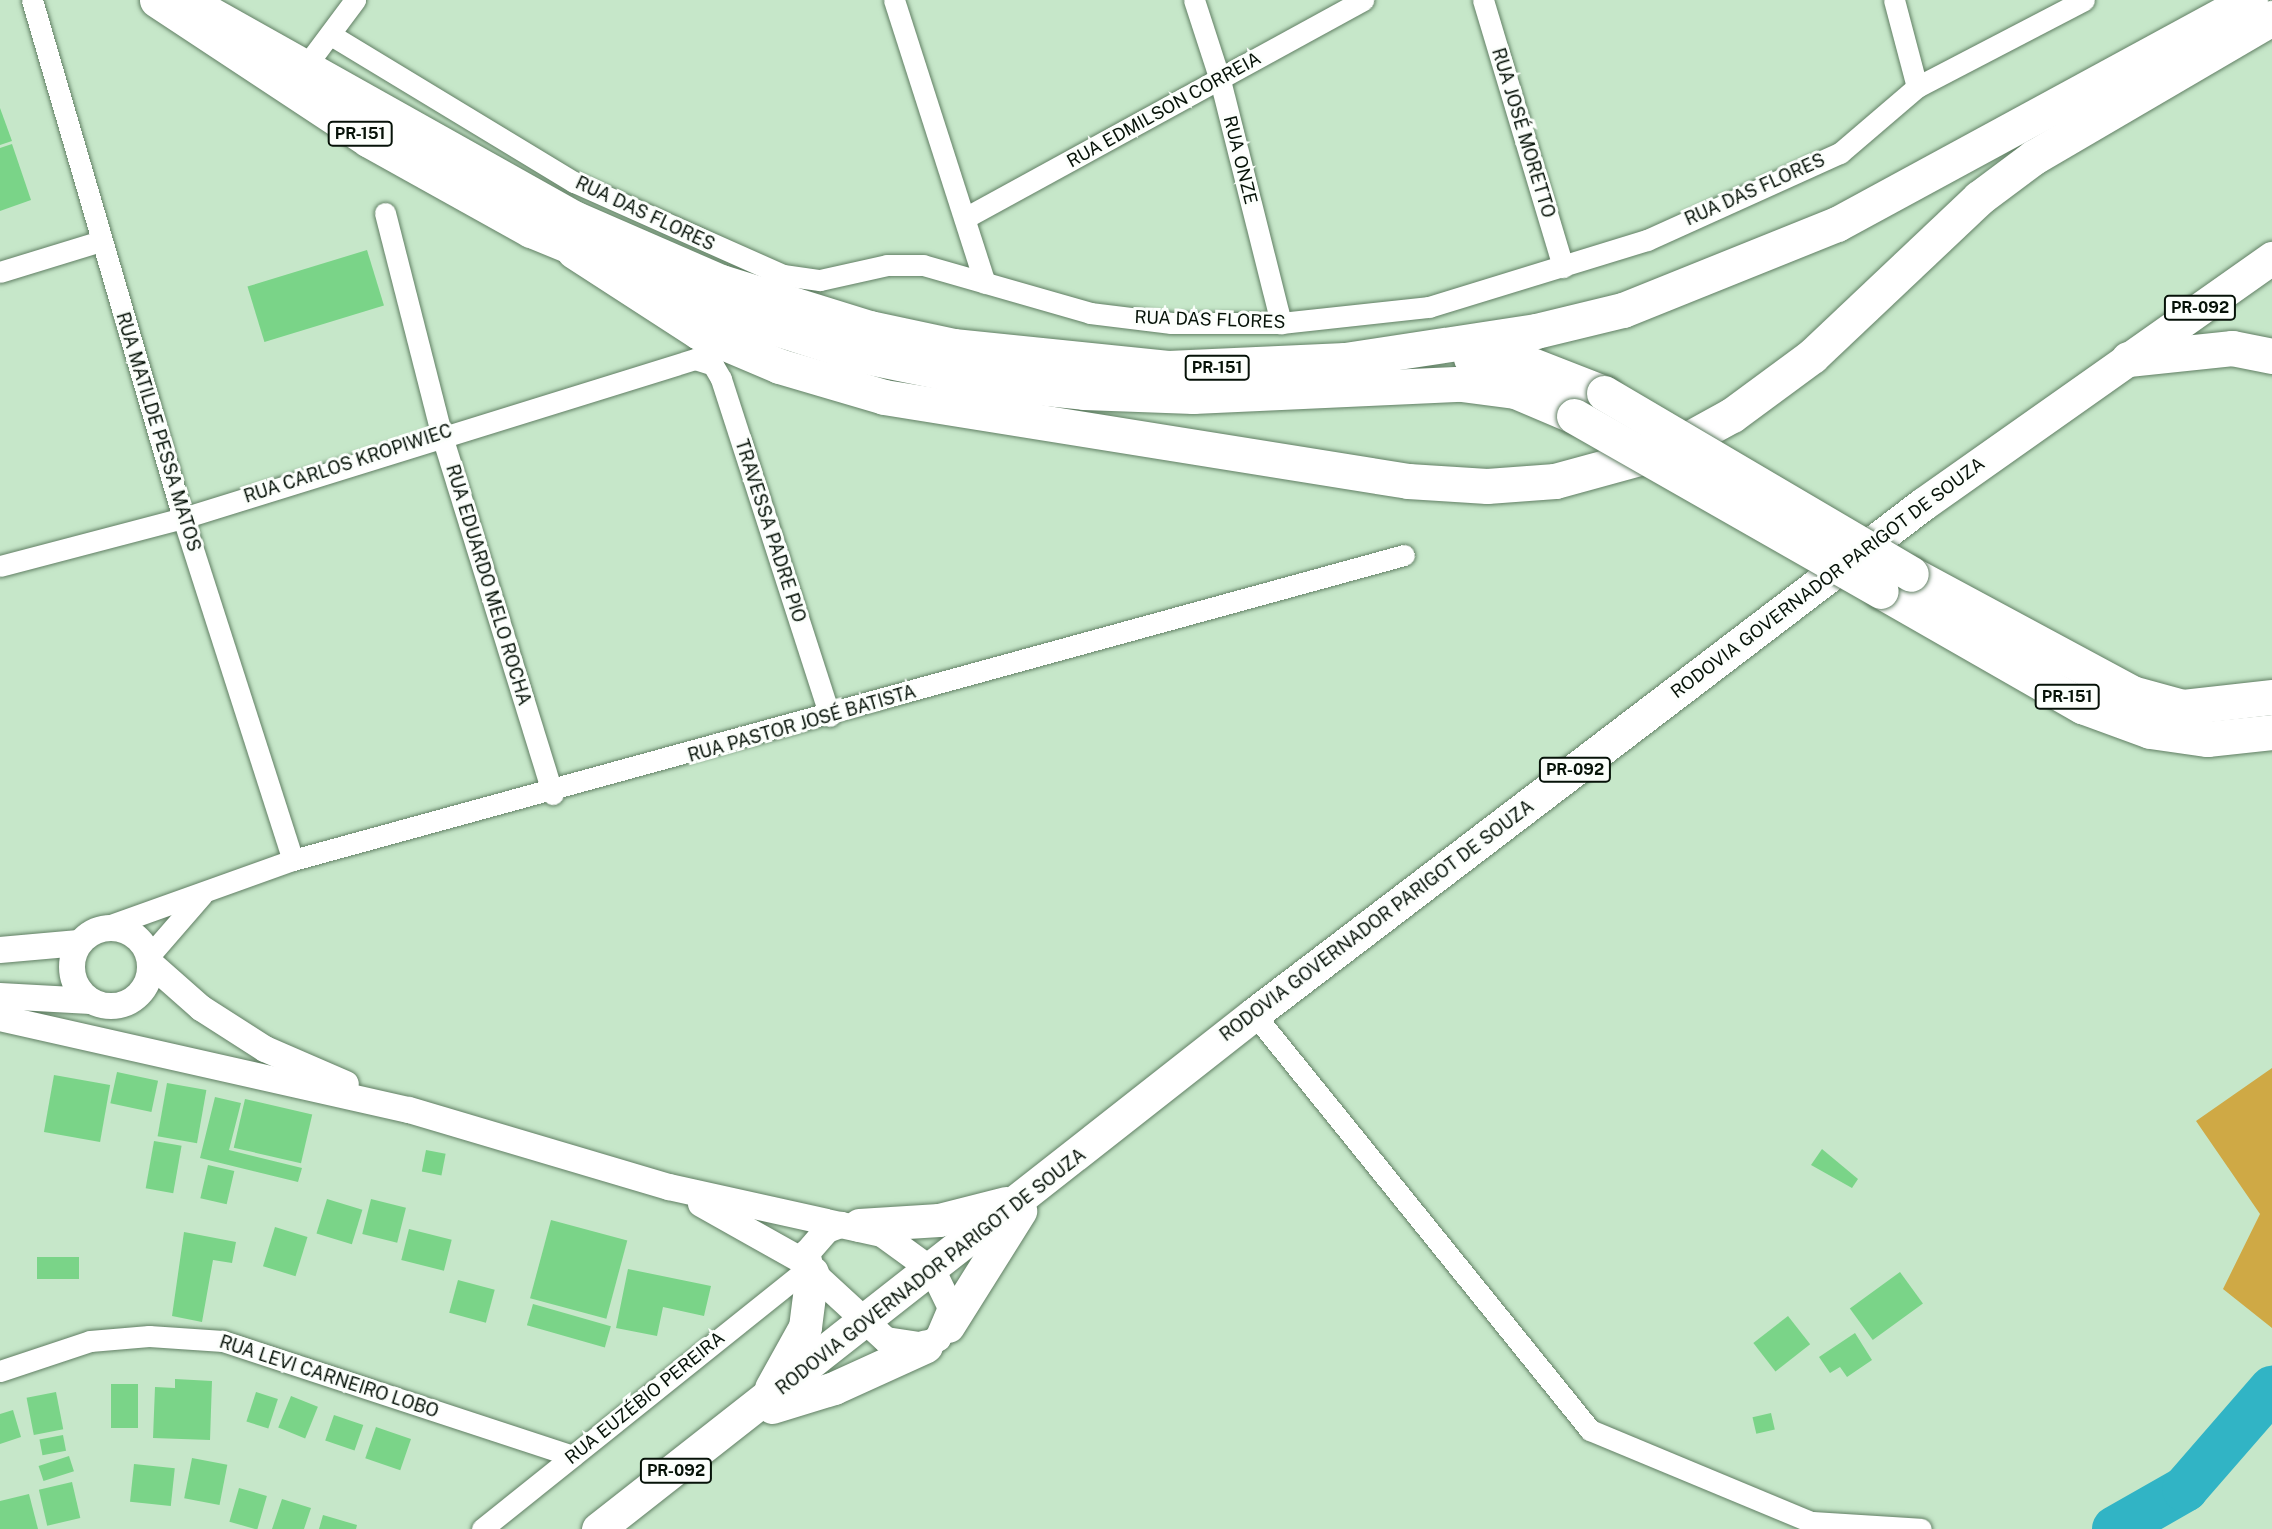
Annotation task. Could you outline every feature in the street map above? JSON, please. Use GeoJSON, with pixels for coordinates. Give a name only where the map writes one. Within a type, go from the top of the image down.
{"type":"FeatureCollection","features":[{"type":"Feature","properties":{"kind":"highway","name":"PR-151"},"geometry":{"type":"LineString","coordinates":[[157,0],[369,140],[574,251],[699,332],[779,366],[884,397],[1408,481],[1487,486],[1555,481],[1668,450],[1732,415],[1812,356],[1979,198],[2034,157],[2272,18]]}},
{"type":"Feature","properties":{"kind":"highway","name":"PR-151"},"geometry":{"type":"LineString","coordinates":[[185,0],[634,248],[805,310],[953,346],[1068,362],[1342,370],[1514,358],[1604,393],[1911,574],[2132,693],[2183,707],[2272,697]]}},
{"type":"Feature","properties":{"kind":"highway","name":"PR-151"},"geometry":{"type":"LineString","coordinates":[[1260,368],[1536,331],[1712,279],[1837,224],[2250,0]]}},
{"type":"Feature","properties":{"kind":"highway","name":"PR-151"},"geometry":{"type":"LineString","coordinates":[[574,251],[748,319],[848,351],[997,383],[1193,396],[1461,384],[1515,391],[1574,416],[2082,706],[2150,731],[2207,739],[2272,732]]}},
{"type":"Feature","properties":{"kind":"highway"},"geometry":{"type":"LineString","coordinates":[[2129,359],[2232,348],[2272,356]]}},
{"type":"Feature","properties":{"kind":"main road","name":"RODOVIA GOVERNADOR PARIGOT DE SOUZA"},"geometry":{"type":"LineString","coordinates":[[598,1529],[933,1271],[1254,1014],[1912,512],[2272,258]]}},
{"type":"Feature","properties":{"kind":"main road"},"geometry":{"type":"LineString","coordinates":[[850,1225],[977,1214],[1031,1194]]}},
{"type":"Feature","properties":{"kind":"main road"},"geometry":{"type":"LineString","coordinates":[[753,1412],[834,1388],[937,1336],[1031,1194]]}},
{"type":"Feature","properties":{"kind":"main road"},"geometry":{"type":"LineString","coordinates":[[753,1412],[797,1345],[809,1268]]}},
{"type":"Feature","properties":{"kind":"street","name":"RUA MATILDE PESSA MATOS"},"geometry":{"type":"LineString","coordinates":[[33,0],[183,518],[293,860]]}},
{"type":"Feature","properties":{"kind":"street"},"geometry":{"type":"LineString","coordinates":[[305,67],[355,0]]}},
{"type":"Feature","properties":{"kind":"street"},"geometry":{"type":"LineString","coordinates":[[894,0],[985,283]]}},
{"type":"Feature","properties":{"kind":"street","name":"RUA ONZE"},"geometry":{"type":"LineString","coordinates":[[1194,0],[1220,80],[1281,323]]}},
{"type":"Feature","properties":{"kind":"street","name":"RUA EDMILSON CORREIA"},"geometry":{"type":"LineString","coordinates":[[965,218],[1363,0]]}},
{"type":"Feature","properties":{"kind":"street","name":"RUA JOSÉ MORETTO"},"geometry":{"type":"LineString","coordinates":[[1483,0],[1563,267]]}},
{"type":"Feature","properties":{"kind":"street"},"geometry":{"type":"LineString","coordinates":[[1894,0],[1917,87]]}},
{"type":"Feature","properties":{"kind":"street","name":"RUA DAS FLORES"},"geometry":{"type":"LineString","coordinates":[[331,35],[574,182],[783,275],[820,280],[887,265],[923,265],[1090,313],[1171,323],[1281,323],[1429,307],[1647,240],[1840,153],[1917,87],[2084,0]]}},
{"type":"Feature","properties":{"kind":"street","name":"RUA EDUARDO MELO ROCHA"},"geometry":{"type":"LineString","coordinates":[[385,213],[441,433],[553,794]]}},
{"type":"Feature","properties":{"kind":"street"},"geometry":{"type":"LineString","coordinates":[[0,272],[101,242]]}},
{"type":"Feature","properties":{"kind":"street","name":"RUA CARLOS KROPIWIEC"},"geometry":{"type":"LineString","coordinates":[[0,566],[183,518],[441,433],[695,359]]}},
{"type":"Feature","properties":{"kind":"street","name":"TRAVESSA PADRE PIO"},"geometry":{"type":"LineString","coordinates":[[695,359],[713,365],[721,379],[830,716]]}},
{"type":"Feature","properties":{"kind":"street","name":"RUA PASTOR JOSÉ BATISTA"},"geometry":{"type":"LineString","coordinates":[[88,936],[166,901],[202,895],[293,860],[553,794],[1404,555]]}},
{"type":"Feature","properties":{"kind":"street","name":"RUA PASTOR JOSÉ BATISTA"},"geometry":{"type":"LineString","coordinates":[[149,959],[202,895]]}},
{"type":"Feature","properties":{"kind":"street"},"geometry":{"type":"LineString","coordinates":[[0,950],[128,932],[149,959],[201,1008],[265,1049],[409,1110]]}},
{"type":"Feature","properties":{"kind":"street"},"geometry":{"type":"LineString","coordinates":[[88,936],[71,964],[76,985],[103,1003],[108,1039]]}},
{"type":"Feature","properties":{"kind":"street"},"geometry":{"type":"LineString","coordinates":[[0,996],[103,1003],[141,992],[149,959]]}},
{"type":"Feature","properties":{"kind":"street"},"geometry":{"type":"LineString","coordinates":[[1254,1014],[1590,1430],[1811,1522],[1921,1529]]}},
{"type":"Feature","properties":{"kind":"street"},"geometry":{"type":"LineString","coordinates":[[0,1018],[108,1039],[409,1110],[669,1187],[850,1225],[933,1271],[949,1296],[937,1336],[886,1340],[863,1325],[809,1268],[669,1187]]}},
{"type":"Feature","properties":{"kind":"street"},"geometry":{"type":"LineString","coordinates":[[809,1268],[816,1240],[850,1225]]}},
{"type":"Feature","properties":{"kind":"street","name":"RUA EUZÉBIO PEREIRA"},"geometry":{"type":"LineString","coordinates":[[482,1529],[809,1268]]}},
{"type":"Feature","properties":{"kind":"street","name":"RUA LEVI CARNEIRO LOBO"},"geometry":{"type":"LineString","coordinates":[[0,1371],[90,1342],[149,1336],[223,1340],[573,1456]]}},
{"type":"Feature","properties":{"kind":"shaded area"},"geometry":{"type":"Polygon","coordinates":[[[2272,1068],[2272,1328],[2223,1289],[2260,1214],[2196,1121],[2272,1068]]]}},
{"type":"Feature","properties":{"kind":"building"},"geometry":{"type":"Polygon","coordinates":[[[0,108],[12,141],[0,145],[0,108]]]}},
{"type":"Feature","properties":{"kind":"building"},"geometry":{"type":"Polygon","coordinates":[[[12,144],[31,200],[0,211],[0,148],[12,144]]]}},
{"type":"Feature","properties":{"kind":"building"},"geometry":{"type":"Polygon","coordinates":[[[367,250],[384,305],[264,342],[247,287],[367,250]]]}},
{"type":"Feature","properties":{"kind":"building"},"geometry":{"type":"Polygon","coordinates":[[[117,1072],[158,1081],[151,1112],[110,1103],[117,1072]]]}},
{"type":"Feature","properties":{"kind":"building"},"geometry":{"type":"Polygon","coordinates":[[[54,1075],[110,1085],[100,1142],[44,1132],[54,1075]]]}},
{"type":"Feature","properties":{"kind":"building"},"geometry":{"type":"Polygon","coordinates":[[[167,1083],[206,1090],[197,1143],[158,1136],[167,1083]]]}},
{"type":"Feature","properties":{"kind":"building"},"geometry":{"type":"Polygon","coordinates":[[[215,1097],[241,1103],[229,1150],[302,1168],[298,1182],[200,1158],[215,1097]]]}},
{"type":"Feature","properties":{"kind":"building"},"geometry":{"type":"Polygon","coordinates":[[[245,1099],[312,1115],[301,1163],[234,1148],[245,1099]]]}},
{"type":"Feature","properties":{"kind":"building"},"geometry":{"type":"Polygon","coordinates":[[[154,1141],[182,1146],[173,1193],[146,1188],[154,1141]]]}},
{"type":"Feature","properties":{"kind":"building"},"geometry":{"type":"Polygon","coordinates":[[[1822,1149],[1858,1179],[1852,1188],[1811,1165],[1822,1149]]]}},
{"type":"Feature","properties":{"kind":"building"},"geometry":{"type":"Polygon","coordinates":[[[426,1150],[446,1154],[441,1175],[422,1172],[426,1150]]]}},
{"type":"Feature","properties":{"kind":"building"},"geometry":{"type":"Polygon","coordinates":[[[208,1165],[234,1171],[227,1204],[200,1198],[208,1165]]]}},
{"type":"Feature","properties":{"kind":"building"},"geometry":{"type":"Polygon","coordinates":[[[327,1199],[362,1210],[352,1244],[316,1233],[327,1199]]]}},
{"type":"Feature","properties":{"kind":"building"},"geometry":{"type":"Polygon","coordinates":[[[371,1199],[406,1208],[397,1243],[362,1234],[371,1199]]]}},
{"type":"Feature","properties":{"kind":"building"},"geometry":{"type":"Polygon","coordinates":[[[551,1220],[627,1240],[606,1319],[530,1298],[551,1220]]]}},
{"type":"Feature","properties":{"kind":"building"},"geometry":{"type":"Polygon","coordinates":[[[275,1227],[308,1237],[296,1276],[263,1266],[275,1227]]]}},
{"type":"Feature","properties":{"kind":"building"},"geometry":{"type":"Polygon","coordinates":[[[409,1229],[452,1240],[444,1271],[401,1260],[409,1229]]]}},
{"type":"Feature","properties":{"kind":"building"},"geometry":{"type":"Polygon","coordinates":[[[184,1232],[236,1242],[232,1263],[213,1260],[202,1322],[172,1316],[184,1232]]]}},
{"type":"Feature","properties":{"kind":"building"},"geometry":{"type":"Polygon","coordinates":[[[37,1257],[79,1257],[79,1279],[37,1279],[37,1257]]]}},
{"type":"Feature","properties":{"kind":"building"},"geometry":{"type":"Polygon","coordinates":[[[628,1269],[711,1286],[704,1316],[663,1307],[657,1336],[616,1328],[628,1269]]]}},
{"type":"Feature","properties":{"kind":"building"},"geometry":{"type":"Polygon","coordinates":[[[1900,1272],[1923,1304],[1873,1340],[1850,1308],[1900,1272]]]}},
{"type":"Feature","properties":{"kind":"building"},"geometry":{"type":"Polygon","coordinates":[[[458,1280],[495,1290],[486,1323],[449,1313],[458,1280]]]}},
{"type":"Feature","properties":{"kind":"building"},"geometry":{"type":"Polygon","coordinates":[[[533,1304],[611,1326],[605,1347],[527,1325],[533,1304]]]}},
{"type":"Feature","properties":{"kind":"building"},"geometry":{"type":"Polygon","coordinates":[[[1788,1316],[1810,1344],[1775,1371],[1753,1343],[1788,1316]]]}},
{"type":"Feature","properties":{"kind":"building"},"geometry":{"type":"Polygon","coordinates":[[[1855,1333],[1872,1360],[1847,1377],[1840,1367],[1830,1373],[1819,1357],[1855,1333]]]}},
{"type":"Feature","properties":{"kind":"building"},"geometry":{"type":"Polygon","coordinates":[[[175,1379],[212,1381],[210,1440],[153,1438],[155,1387],[175,1388],[175,1379]]]}},
{"type":"Feature","properties":{"kind":"building"},"geometry":{"type":"Polygon","coordinates":[[[111,1384],[138,1384],[138,1428],[111,1428],[111,1384]]]}},
{"type":"Feature","properties":{"kind":"building"},"geometry":{"type":"Polygon","coordinates":[[[56,1392],[63,1429],[34,1435],[27,1398],[56,1392]]]}},
{"type":"Feature","properties":{"kind":"building"},"geometry":{"type":"Polygon","coordinates":[[[256,1392],[278,1399],[268,1429],[246,1421],[256,1392]]]}},
{"type":"Feature","properties":{"kind":"building"},"geometry":{"type":"Polygon","coordinates":[[[291,1396],[318,1407],[305,1438],[278,1428],[291,1396]]]}},
{"type":"Feature","properties":{"kind":"building"},"geometry":{"type":"Polygon","coordinates":[[[13,1410],[21,1437],[0,1444],[0,1414],[13,1410]]]}},
{"type":"Feature","properties":{"kind":"building"},"geometry":{"type":"Polygon","coordinates":[[[1771,1413],[1775,1430],[1756,1434],[1752,1417],[1771,1413]]]}},
{"type":"Feature","properties":{"kind":"building"},"geometry":{"type":"Polygon","coordinates":[[[334,1415],[363,1425],[355,1451],[325,1441],[334,1415]]]}},
{"type":"Feature","properties":{"kind":"building"},"geometry":{"type":"Polygon","coordinates":[[[376,1427],[411,1439],[400,1470],[365,1458],[376,1427]]]}},
{"type":"Feature","properties":{"kind":"building"},"geometry":{"type":"Polygon","coordinates":[[[63,1435],[66,1451],[42,1455],[39,1440],[63,1435]]]}},
{"type":"Feature","properties":{"kind":"building"},"geometry":{"type":"Polygon","coordinates":[[[69,1456],[74,1471],[44,1481],[39,1466],[69,1456]]]}},
{"type":"Feature","properties":{"kind":"building"},"geometry":{"type":"Polygon","coordinates":[[[192,1458],[227,1465],[220,1505],[184,1498],[192,1458]]]}},
{"type":"Feature","properties":{"kind":"building"},"geometry":{"type":"Polygon","coordinates":[[[134,1464],[175,1468],[171,1506],[130,1502],[134,1464]]]}},
{"type":"Feature","properties":{"kind":"building"},"geometry":{"type":"Polygon","coordinates":[[[72,1482],[80,1518],[47,1526],[39,1490],[72,1482]]]}},
{"type":"Feature","properties":{"kind":"building"},"geometry":{"type":"Polygon","coordinates":[[[239,1488],[267,1496],[257,1529],[229,1522],[239,1488]]]}},
{"type":"Feature","properties":{"kind":"building"},"geometry":{"type":"Polygon","coordinates":[[[29,1494],[38,1529],[0,1529],[0,1501],[29,1494]]]}},
{"type":"Feature","properties":{"kind":"building"},"geometry":{"type":"Polygon","coordinates":[[[282,1499],[311,1508],[304,1529],[272,1529],[282,1499]]]}},
{"type":"Feature","properties":{"kind":"building"},"geometry":{"type":"Polygon","coordinates":[[[323,1515],[357,1525],[356,1529],[319,1529],[323,1515]]]}},
{"type":"Feature","properties":{"kind":"waterway"},"geometry":{"type":"LineString","coordinates":[[2115,1529],[2185,1489],[2272,1389]]}}]}
